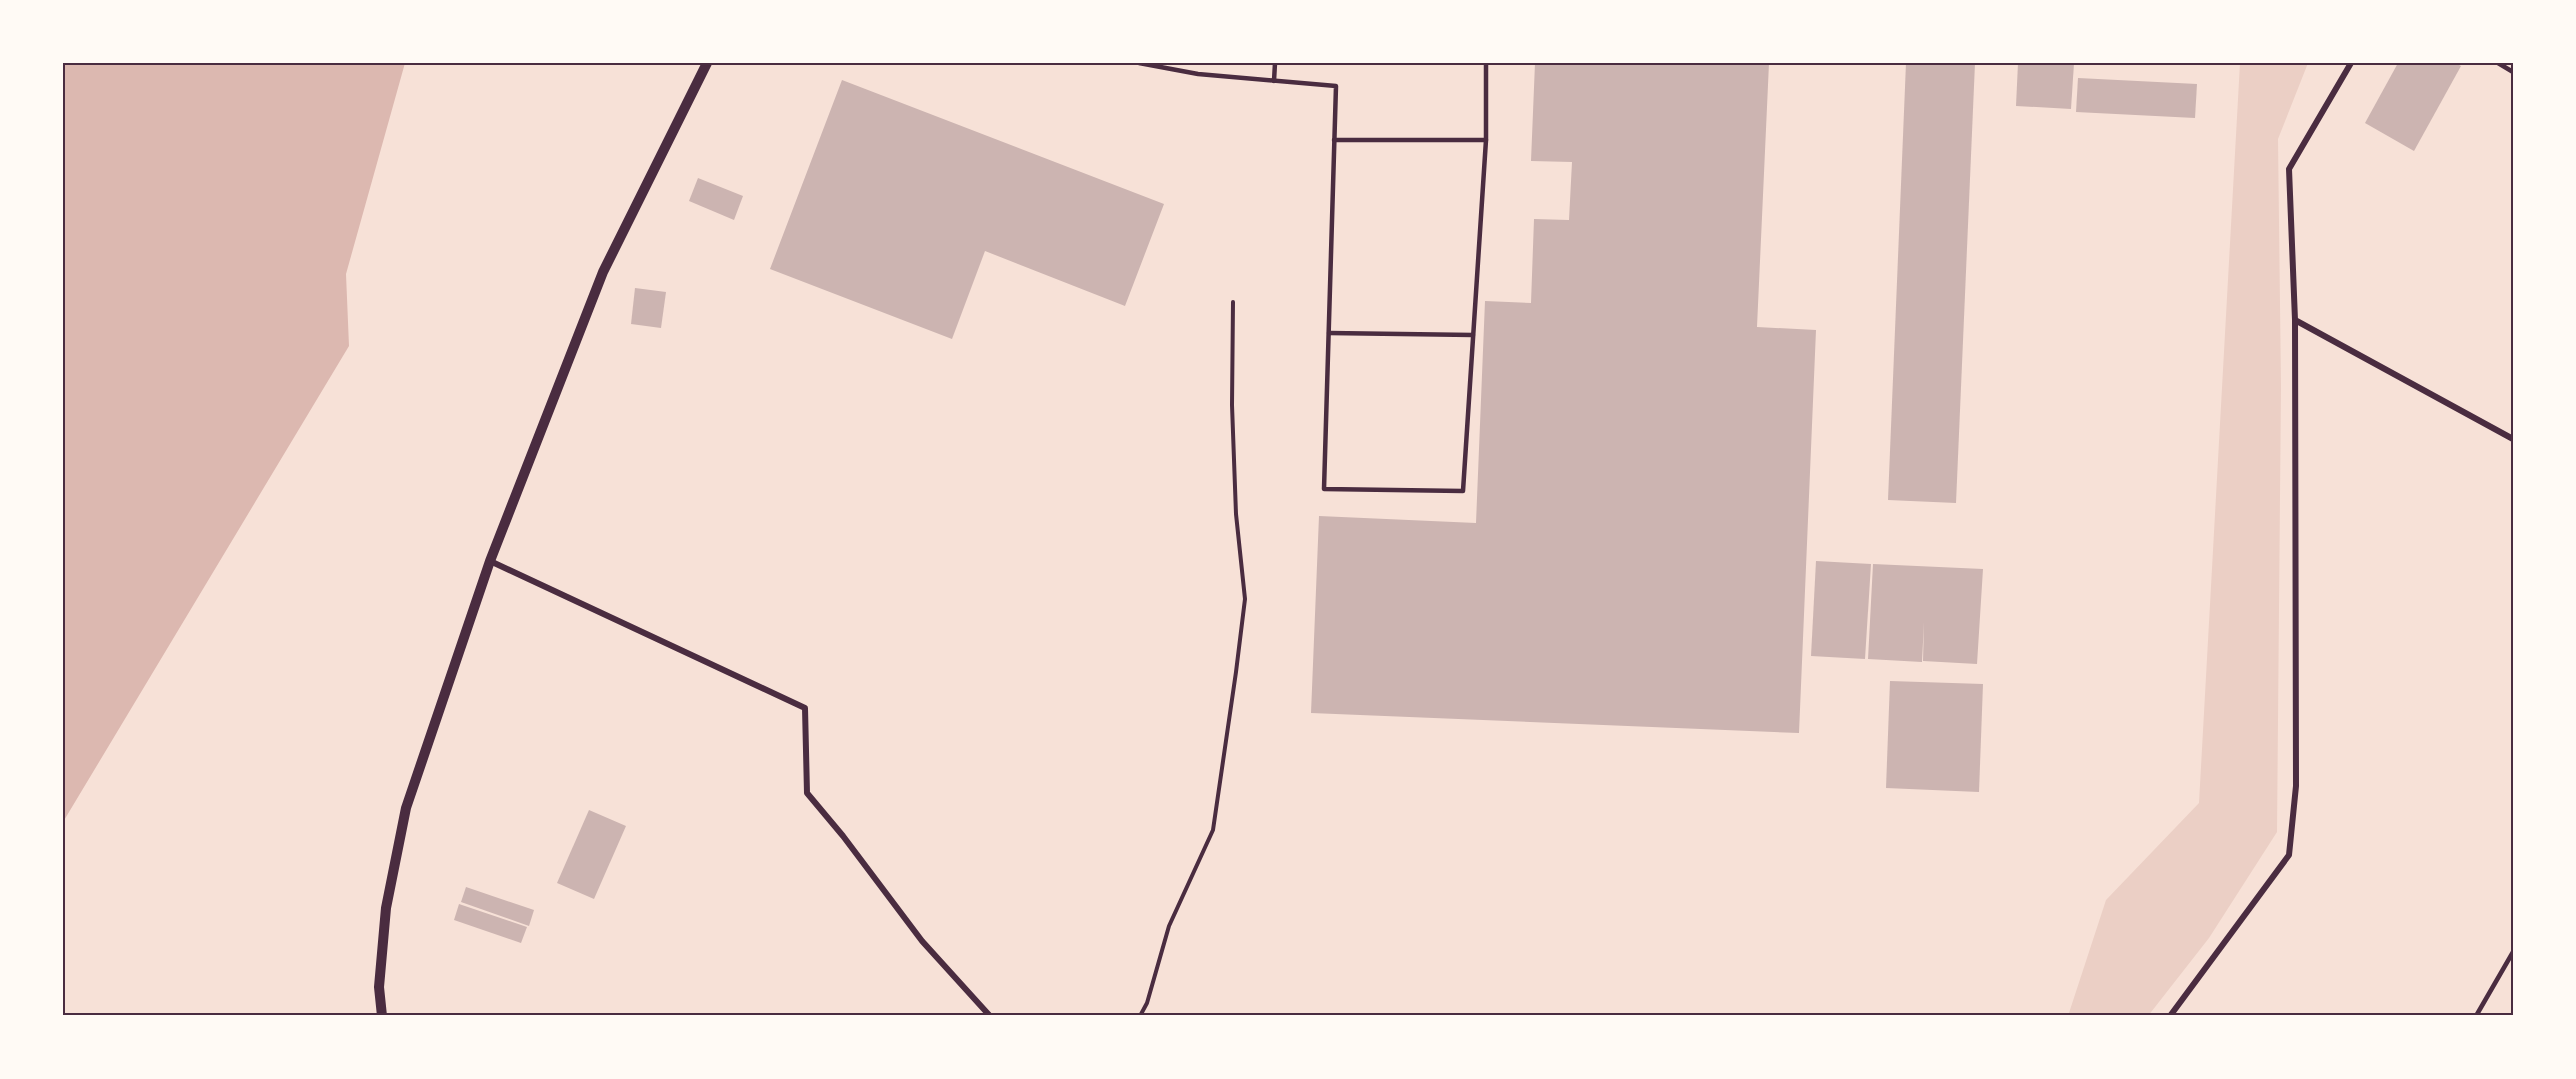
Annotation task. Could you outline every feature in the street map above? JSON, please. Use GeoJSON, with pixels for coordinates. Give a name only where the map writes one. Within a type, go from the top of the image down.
{"type":"FeatureCollection","features":[{"type":"Feature","properties":{"kind":"street"},"geometry":{"type":"LineString","coordinates":[[382,1016],[379,987],[386,909],[406,808],[490,561],[603,272],[707,63]]}},
{"type":"Feature","properties":{"kind":"street"},"geometry":{"type":"LineString","coordinates":[[2170,1016],[2289,855],[2296,786],[2295,320],[2289,169],[2351,63]]}},
{"type":"Feature","properties":{"kind":"street"},"geometry":{"type":"LineString","coordinates":[[2295,320],[2513,439]]}},
{"type":"Feature","properties":{"kind":"street"},"geometry":{"type":"LineString","coordinates":[[490,561],[805,708],[807,793],[843,836],[922,941],[990,1016]]}},
{"type":"Feature","properties":{"kind":"lane"},"geometry":{"type":"LineString","coordinates":[[1139,63],[1198,74],[1336,86],[1324,489],[1440,491],[1463,491],[1486,140],[1486,63]]}},
{"type":"Feature","properties":{"kind":"lane"},"geometry":{"type":"LineString","coordinates":[[1275,63],[1275,81]]}},
{"type":"Feature","properties":{"kind":"lane"},"geometry":{"type":"LineString","coordinates":[[2498,63],[2513,72]]}},
{"type":"Feature","properties":{"kind":"lane"},"geometry":{"type":"LineString","coordinates":[[1334,140],[1486,140]]}},
{"type":"Feature","properties":{"kind":"lane"},"geometry":{"type":"LineString","coordinates":[[1329,333],[1473,336]]}},
{"type":"Feature","properties":{"kind":"lane"},"geometry":{"type":"LineString","coordinates":[[2476,1016],[2513,952]]}},
{"type":"Feature","properties":{"kind":"path"},"geometry":{"type":"LineString","coordinates":[[1140,1016],[1147,1003],[1169,926],[1213,830],[1236,672],[1245,599],[1236,514],[1232,405],[1233,302]]}},
{"type":"Feature","properties":{"kind":"shaded area"},"geometry":{"type":"Polygon","coordinates":[[[63,63],[405,63],[346,274],[349,346],[63,822],[63,63]]]}},
{"type":"Feature","properties":{"kind":"shaded area"},"geometry":{"type":"Polygon","coordinates":[[[2240,63],[2308,63],[2278,139],[2281,386],[2277,832],[2209,938],[2148,1016],[2068,1016],[2106,900],[2199,803],[2240,63]]]}},
{"type":"Feature","properties":{"kind":"building"},"geometry":{"type":"Polygon","coordinates":[[[1535,63],[1769,63],[1757,327],[1816,330],[1799,733],[1311,713],[1319,516],[1476,523],[1485,301],[1531,303],[1534,219],[1569,220],[1572,162],[1531,161],[1535,63]]]}},
{"type":"Feature","properties":{"kind":"building"},"geometry":{"type":"Polygon","coordinates":[[[1906,63],[1975,63],[1956,503],[1888,500],[1906,63]]]}},
{"type":"Feature","properties":{"kind":"building"},"geometry":{"type":"Polygon","coordinates":[[[2018,63],[2074,63],[2071,109],[2016,106],[2018,63]]]}},
{"type":"Feature","properties":{"kind":"building"},"geometry":{"type":"Polygon","coordinates":[[[2398,63],[2455,63],[2461,66],[2414,151],[2365,123],[2398,63]]]}},
{"type":"Feature","properties":{"kind":"building"},"geometry":{"type":"Polygon","coordinates":[[[2078,78],[2197,84],[2195,118],[2076,112],[2078,78]]]}},
{"type":"Feature","properties":{"kind":"building"},"geometry":{"type":"Polygon","coordinates":[[[842,80],[1164,204],[1125,306],[985,251],[952,339],[770,269],[842,80]]]}},
{"type":"Feature","properties":{"kind":"building"},"geometry":{"type":"Polygon","coordinates":[[[698,178],[743,196],[734,220],[689,201],[698,178]]]}},
{"type":"Feature","properties":{"kind":"building"},"geometry":{"type":"Polygon","coordinates":[[[635,288],[666,292],[661,328],[631,324],[635,288]]]}},
{"type":"Feature","properties":{"kind":"building"},"geometry":{"type":"Polygon","coordinates":[[[1816,561],[1871,564],[1865,659],[1811,656],[1816,561]]]}},
{"type":"Feature","properties":{"kind":"building"},"geometry":{"type":"Polygon","coordinates":[[[1873,564],[1983,569],[1977,664],[1923,661],[1924,622],[1922,662],[1868,659],[1873,564]]]}},
{"type":"Feature","properties":{"kind":"building"},"geometry":{"type":"Polygon","coordinates":[[[1890,681],[1983,684],[1979,792],[1886,788],[1890,681]]]}},
{"type":"Feature","properties":{"kind":"building"},"geometry":{"type":"Polygon","coordinates":[[[589,810],[626,826],[594,899],[557,883],[589,810]]]}},
{"type":"Feature","properties":{"kind":"building"},"geometry":{"type":"Polygon","coordinates":[[[466,887],[534,910],[529,926],[461,902],[466,887]]]}},
{"type":"Feature","properties":{"kind":"building"},"geometry":{"type":"Polygon","coordinates":[[[459,904],[527,927],[521,943],[454,920],[459,904]]]}}]}
